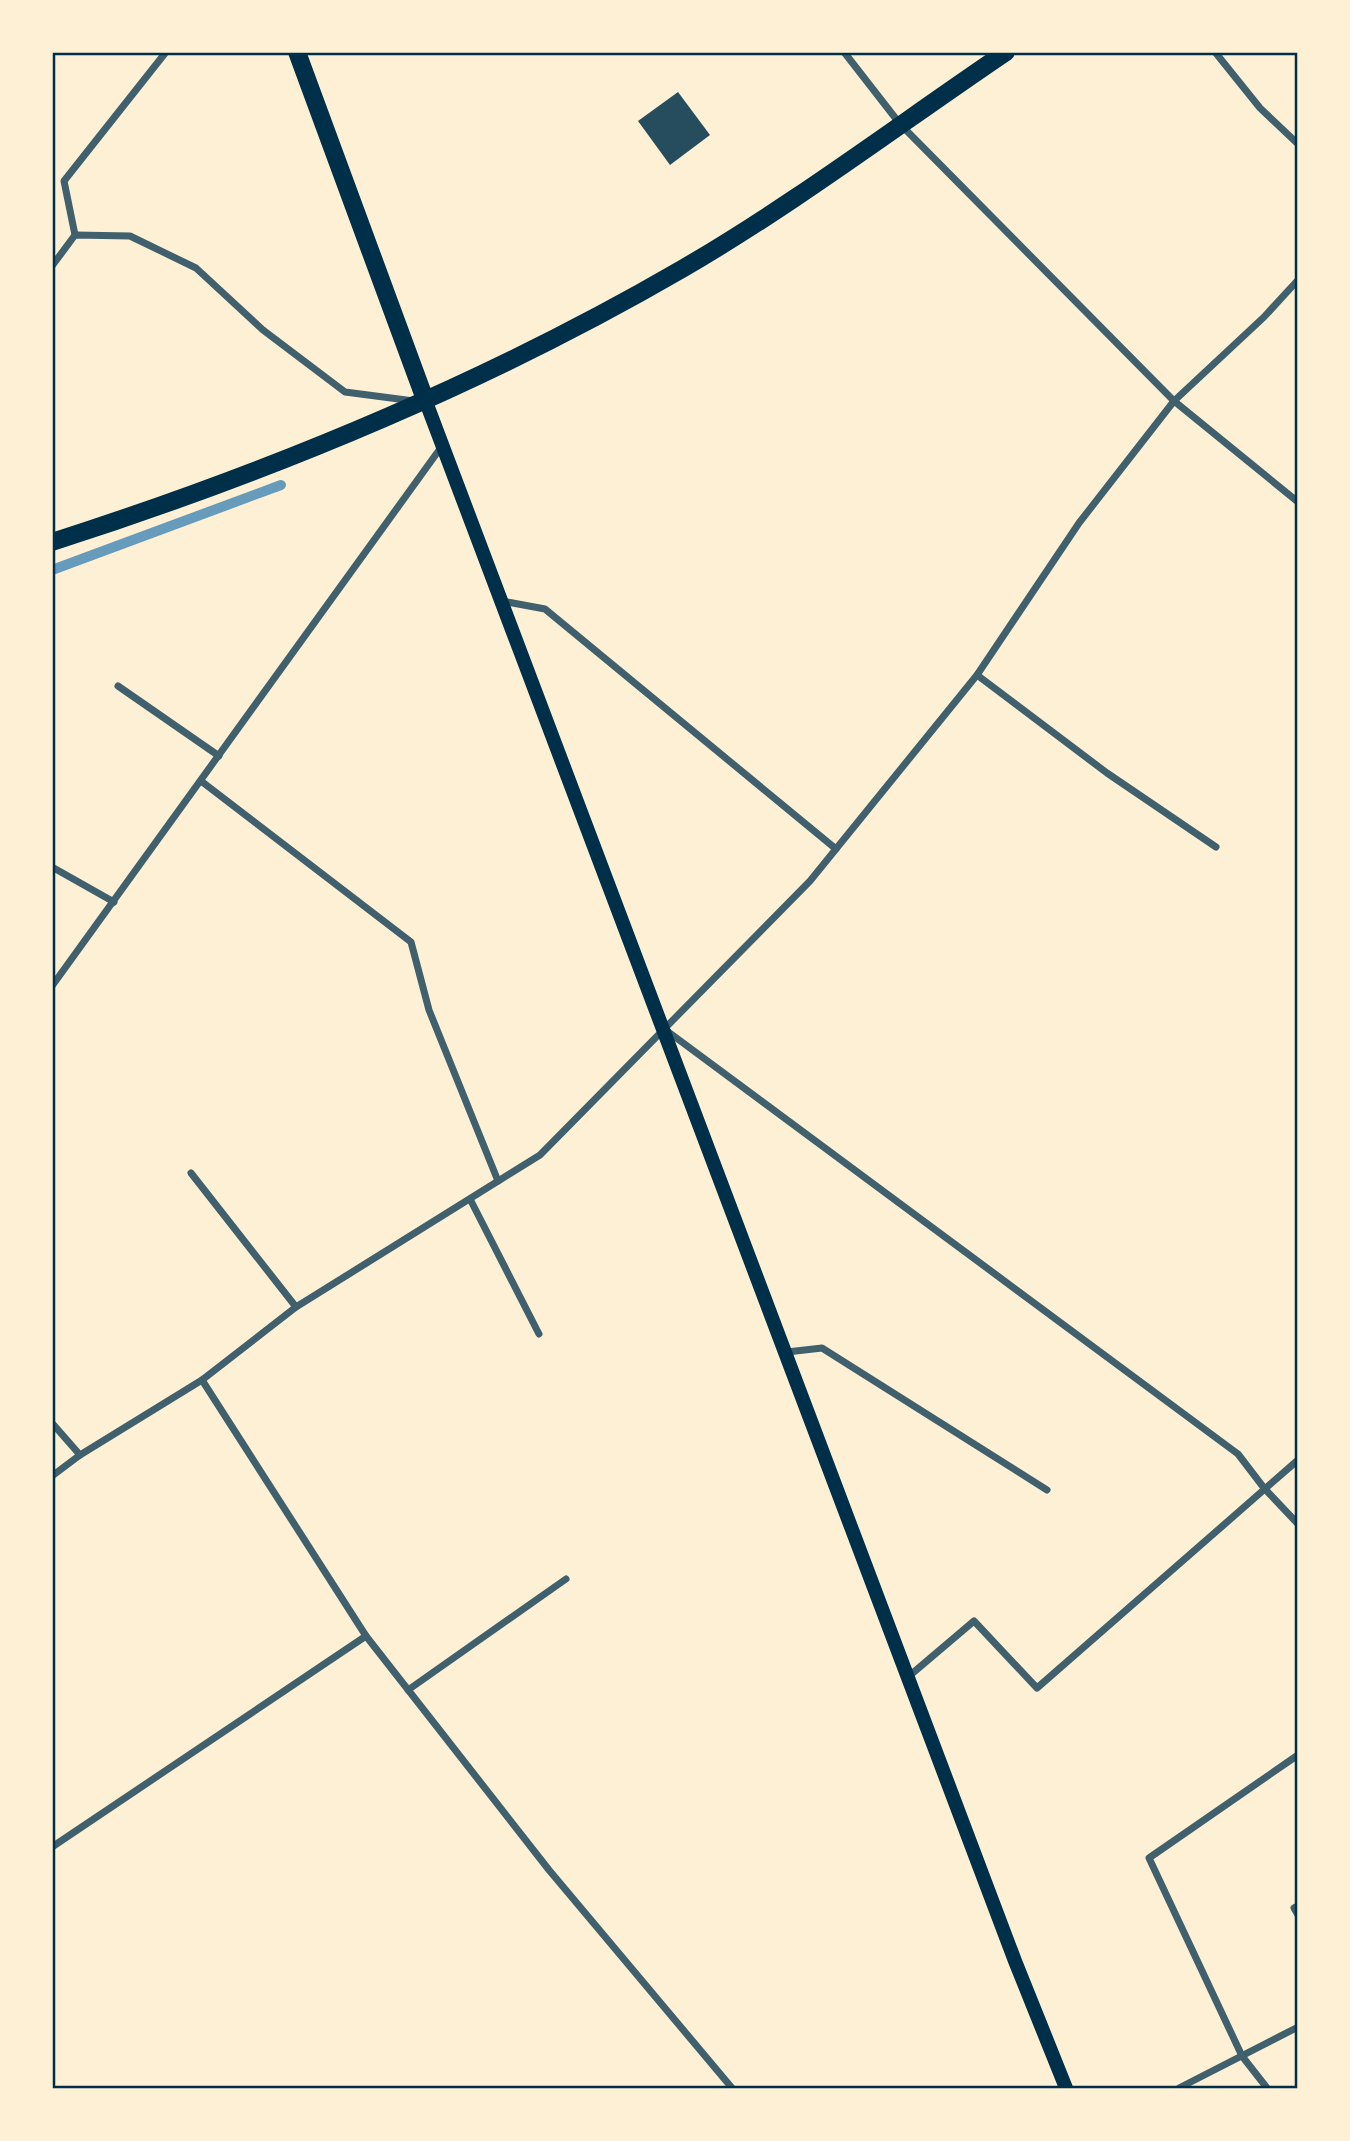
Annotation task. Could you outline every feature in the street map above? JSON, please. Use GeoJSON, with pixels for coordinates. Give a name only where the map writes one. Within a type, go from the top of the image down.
{"type":"FeatureCollection","features":[{"type":"Feature","properties":{"kind":"main road"},"geometry":{"type":"LineString","coordinates":[[297,52],[442,445],[1066,2088]]}},
{"type":"Feature","properties":{"kind":"main road"},"geometry":{"type":"LineString","coordinates":[[52,542],[180,498],[426,402],[611,309],[758,222],[1006,52]]}},
{"type":"Feature","properties":{"kind":"street"},"geometry":{"type":"LineString","coordinates":[[52,266],[75,235],[64,181],[166,52]]}},
{"type":"Feature","properties":{"kind":"street"},"geometry":{"type":"LineString","coordinates":[[844,52],[900,124],[1174,401],[1297,502]]}},
{"type":"Feature","properties":{"kind":"street"},"geometry":{"type":"LineString","coordinates":[[1215,52],[1260,108],[1297,144]]}},
{"type":"Feature","properties":{"kind":"street"},"geometry":{"type":"LineString","coordinates":[[75,235],[130,236],[196,268],[263,330],[345,392],[426,402]]}},
{"type":"Feature","properties":{"kind":"street"},"geometry":{"type":"LineString","coordinates":[[52,1476],[80,1455],[201,1381],[296,1307],[540,1155],[810,881],[977,675],[1079,523],[1174,401],[1264,317],[1297,280]]}},
{"type":"Feature","properties":{"kind":"street"},"geometry":{"type":"LineString","coordinates":[[52,986],[442,445]]}},
{"type":"Feature","properties":{"kind":"street"},"geometry":{"type":"LineString","coordinates":[[502,601],[545,609],[836,849]]}},
{"type":"Feature","properties":{"kind":"street"},"geometry":{"type":"LineString","coordinates":[[977,675],[1107,773],[1216,847]]}},
{"type":"Feature","properties":{"kind":"street"},"geometry":{"type":"LineString","coordinates":[[118,686],[219,756]]}},
{"type":"Feature","properties":{"kind":"street"},"geometry":{"type":"LineString","coordinates":[[201,781],[411,943],[429,1010],[498,1181]]}},
{"type":"Feature","properties":{"kind":"street"},"geometry":{"type":"LineString","coordinates":[[52,867],[114,902]]}},
{"type":"Feature","properties":{"kind":"street"},"geometry":{"type":"LineString","coordinates":[[664,1029],[1238,1454],[1297,1524]]}},
{"type":"Feature","properties":{"kind":"street"},"geometry":{"type":"LineString","coordinates":[[191,1173],[296,1307]]}},
{"type":"Feature","properties":{"kind":"street"},"geometry":{"type":"LineString","coordinates":[[470,1199],[539,1334]]}},
{"type":"Feature","properties":{"kind":"street"},"geometry":{"type":"LineString","coordinates":[[787,1352],[822,1348],[1047,1490]]}},
{"type":"Feature","properties":{"kind":"street"},"geometry":{"type":"LineString","coordinates":[[201,1381],[366,1636],[549,1870],[732,2088]]}},
{"type":"Feature","properties":{"kind":"street"},"geometry":{"type":"LineString","coordinates":[[52,1423],[80,1455]]}},
{"type":"Feature","properties":{"kind":"street"},"geometry":{"type":"LineString","coordinates":[[908,1677],[974,1620],[1037,1688],[1297,1460]]}},
{"type":"Feature","properties":{"kind":"street"},"geometry":{"type":"LineString","coordinates":[[408,1690],[566,1579]]}},
{"type":"Feature","properties":{"kind":"street"},"geometry":{"type":"LineString","coordinates":[[52,1847],[366,1636]]}},
{"type":"Feature","properties":{"kind":"street"},"geometry":{"type":"LineString","coordinates":[[1267,2088],[1242,2056],[1149,1858],[1297,1755]]}},
{"type":"Feature","properties":{"kind":"street"},"geometry":{"type":"LineString","coordinates":[[1297,1906],[1294,1908],[1297,1915]]}},
{"type":"Feature","properties":{"kind":"street"},"geometry":{"type":"LineString","coordinates":[[1179,2088],[1297,2027]]}},
{"type":"Feature","properties":{"kind":"building"},"geometry":{"type":"Polygon","coordinates":[[[678,92],[710,135],[670,165],[638,121],[678,92]]]}},
{"type":"Feature","properties":{"kind":"waterway"},"geometry":{"type":"LineString","coordinates":[[52,570],[281,485]]}}]}
